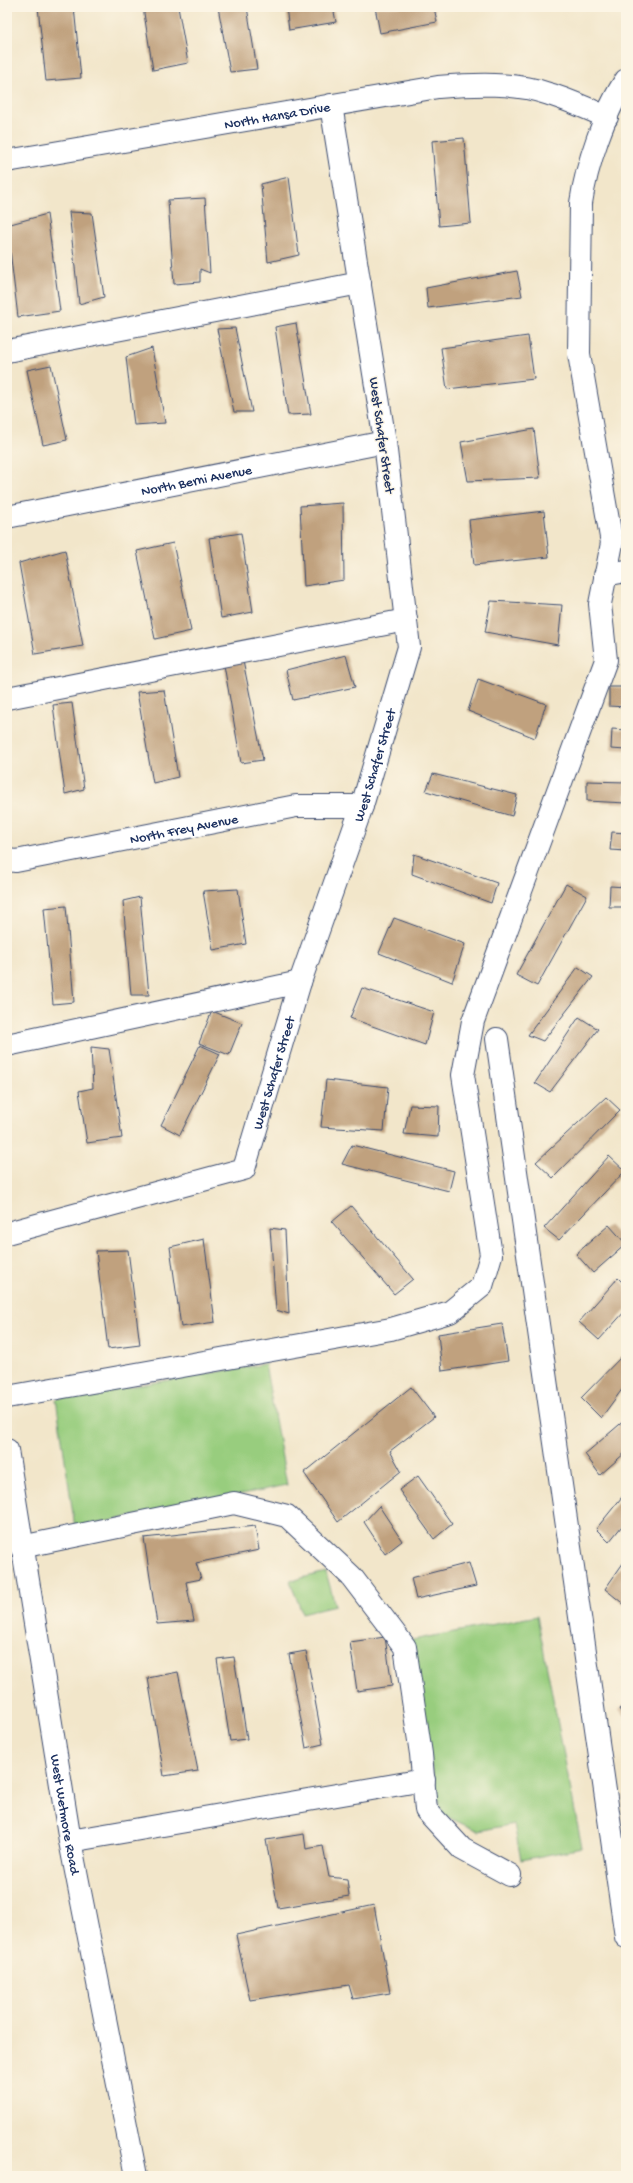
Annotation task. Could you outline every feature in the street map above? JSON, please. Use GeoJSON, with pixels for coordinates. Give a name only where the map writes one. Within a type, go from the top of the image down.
{"type":"FeatureCollection","features":[{"type":"Feature","properties":{"kind":"street"},"geometry":{"type":"LineString","coordinates":[[7,1398],[391,1329],[450,1312],[482,1286],[491,1255],[463,1075],[473,1021],[606,660],[600,604],[612,543],[579,354],[581,203],[584,184],[607,117],[626,80]]}},
{"type":"Feature","properties":{"kind":"street","name":"North Hansa Drive"},"geometry":{"type":"LineString","coordinates":[[7,161],[438,87],[463,85],[503,86],[548,93],[607,117]]}},
{"type":"Feature","properties":{"kind":"street","name":"West Schafer Street"},"geometry":{"type":"LineString","coordinates":[[7,1233],[244,1169],[300,982],[362,806],[409,647],[385,442],[331,105]]}},
{"type":"Feature","properties":{"kind":"street"},"geometry":{"type":"LineString","coordinates":[[7,351],[360,282]]}},
{"type":"Feature","properties":{"kind":"street","name":"North Berni Avenue"},"geometry":{"type":"LineString","coordinates":[[7,517],[385,442]]}},
{"type":"Feature","properties":{"kind":"street"},"geometry":{"type":"LineString","coordinates":[[605,575],[626,571]]}},
{"type":"Feature","properties":{"kind":"street"},"geometry":{"type":"LineString","coordinates":[[7,698],[406,620]]}},
{"type":"Feature","properties":{"kind":"street","name":"North Frey Avenue"},"geometry":{"type":"LineString","coordinates":[[7,860],[16,861],[296,806],[362,806]]}},
{"type":"Feature","properties":{"kind":"street"},"geometry":{"type":"LineString","coordinates":[[7,1045],[300,982]]}},
{"type":"Feature","properties":{"kind":"street"},"geometry":{"type":"LineString","coordinates":[[497,1039],[626,1937]]}},
{"type":"Feature","properties":{"kind":"street","name":"West Wetmore Road"},"geometry":{"type":"LineString","coordinates":[[8,1458],[21,1547],[70,1841],[136,2176]]}},
{"type":"Feature","properties":{"kind":"street"},"geometry":{"type":"LineString","coordinates":[[21,1547],[234,1503],[287,1516],[351,1576],[405,1647],[424,1780],[426,1810],[462,1849],[510,1875]]}},
{"type":"Feature","properties":{"kind":"street"},"geometry":{"type":"LineString","coordinates":[[70,1841],[424,1780]]}},
{"type":"Feature","properties":{"kind":"green space"},"geometry":{"type":"Polygon","coordinates":[[[265,1364],[287,1485],[75,1528],[56,1399],[265,1364]]]}},
{"type":"Feature","properties":{"kind":"green space"},"geometry":{"type":"Polygon","coordinates":[[[326,1572],[335,1605],[302,1613],[290,1581],[326,1572]]]}},
{"type":"Feature","properties":{"kind":"green space"},"geometry":{"type":"Polygon","coordinates":[[[537,1616],[582,1848],[521,1860],[514,1824],[478,1831],[441,1814],[407,1641],[537,1616]]]}},
{"type":"Feature","properties":{"kind":"building"},"geometry":{"type":"Polygon","coordinates":[[[38,7],[74,7],[81,78],[46,81],[38,7]]]}},
{"type":"Feature","properties":{"kind":"building"},"geometry":{"type":"Polygon","coordinates":[[[143,7],[178,7],[188,63],[153,70],[143,7]]]}},
{"type":"Feature","properties":{"kind":"building"},"geometry":{"type":"Polygon","coordinates":[[[218,7],[247,7],[257,69],[230,72],[218,7]]]}},
{"type":"Feature","properties":{"kind":"building"},"geometry":{"type":"Polygon","coordinates":[[[286,7],[333,7],[336,22],[289,30],[286,7]]]}},
{"type":"Feature","properties":{"kind":"building"},"geometry":{"type":"Polygon","coordinates":[[[375,7],[434,7],[437,22],[380,33],[375,7]]]}},
{"type":"Feature","properties":{"kind":"building"},"geometry":{"type":"Polygon","coordinates":[[[464,138],[471,223],[439,226],[432,141],[464,138]]]}},
{"type":"Feature","properties":{"kind":"building"},"geometry":{"type":"Polygon","coordinates":[[[289,177],[299,255],[268,262],[261,184],[289,177]]]}},
{"type":"Feature","properties":{"kind":"building"},"geometry":{"type":"Polygon","coordinates":[[[205,198],[210,273],[200,269],[200,282],[174,284],[168,200],[205,198]]]}},
{"type":"Feature","properties":{"kind":"building"},"geometry":{"type":"Polygon","coordinates":[[[69,212],[92,213],[104,297],[79,304],[69,212]]]}},
{"type":"Feature","properties":{"kind":"building"},"geometry":{"type":"Polygon","coordinates":[[[47,214],[60,311],[18,317],[7,225],[47,214]]]}},
{"type":"Feature","properties":{"kind":"building"},"geometry":{"type":"Polygon","coordinates":[[[517,271],[522,296],[428,308],[426,288],[517,271]]]}},
{"type":"Feature","properties":{"kind":"building"},"geometry":{"type":"Polygon","coordinates":[[[296,323],[311,414],[288,415],[275,327],[296,323]]]}},
{"type":"Feature","properties":{"kind":"building"},"geometry":{"type":"Polygon","coordinates":[[[235,328],[252,412],[234,412],[217,329],[235,328]]]}},
{"type":"Feature","properties":{"kind":"building"},"geometry":{"type":"Polygon","coordinates":[[[528,336],[534,379],[447,389],[441,348],[528,336]]]}},
{"type":"Feature","properties":{"kind":"building"},"geometry":{"type":"Polygon","coordinates":[[[152,348],[165,423],[134,425],[126,357],[152,348]]]}},
{"type":"Feature","properties":{"kind":"building"},"geometry":{"type":"Polygon","coordinates":[[[51,365],[67,440],[43,445],[27,370],[51,365]]]}},
{"type":"Feature","properties":{"kind":"building"},"geometry":{"type":"Polygon","coordinates":[[[534,429],[540,478],[468,481],[461,442],[534,429]]]}},
{"type":"Feature","properties":{"kind":"building"},"geometry":{"type":"Polygon","coordinates":[[[343,503],[344,580],[304,586],[300,506],[343,503]]]}},
{"type":"Feature","properties":{"kind":"building"},"geometry":{"type":"Polygon","coordinates":[[[544,511],[549,557],[474,565],[469,520],[544,511]]]}},
{"type":"Feature","properties":{"kind":"building"},"geometry":{"type":"Polygon","coordinates":[[[241,533],[253,612],[221,618],[209,538],[241,533]]]}},
{"type":"Feature","properties":{"kind":"building"},"geometry":{"type":"Polygon","coordinates":[[[173,543],[191,631],[155,639],[137,551],[173,543]]]}},
{"type":"Feature","properties":{"kind":"building"},"geometry":{"type":"Polygon","coordinates":[[[65,550],[83,646],[35,654],[19,563],[65,550]]]}},
{"type":"Feature","properties":{"kind":"building"},"geometry":{"type":"Polygon","coordinates":[[[491,601],[562,605],[558,645],[485,632],[491,601]]]}},
{"type":"Feature","properties":{"kind":"building"},"geometry":{"type":"Polygon","coordinates":[[[346,655],[355,687],[293,700],[286,670],[346,655]]]}},
{"type":"Feature","properties":{"kind":"building"},"geometry":{"type":"Polygon","coordinates":[[[243,661],[263,760],[241,763],[224,665],[243,661]]]}},
{"type":"Feature","properties":{"kind":"building"},"geometry":{"type":"Polygon","coordinates":[[[478,679],[546,704],[535,738],[468,711],[478,679]]]}},
{"type":"Feature","properties":{"kind":"building"},"geometry":{"type":"Polygon","coordinates":[[[609,687],[626,687],[626,707],[609,706],[609,687]]]}},
{"type":"Feature","properties":{"kind":"building"},"geometry":{"type":"Polygon","coordinates":[[[164,690],[178,777],[153,783],[137,692],[164,690]]]}},
{"type":"Feature","properties":{"kind":"building"},"geometry":{"type":"Polygon","coordinates":[[[72,703],[84,789],[65,794],[53,705],[72,703]]]}},
{"type":"Feature","properties":{"kind":"building"},"geometry":{"type":"Polygon","coordinates":[[[612,729],[626,730],[626,750],[611,749],[612,729]]]}},
{"type":"Feature","properties":{"kind":"building"},"geometry":{"type":"Polygon","coordinates":[[[433,774],[517,795],[512,816],[426,791],[433,774]]]}},
{"type":"Feature","properties":{"kind":"building"},"geometry":{"type":"Polygon","coordinates":[[[587,781],[626,782],[626,803],[587,801],[587,781]]]}},
{"type":"Feature","properties":{"kind":"building"},"geometry":{"type":"Polygon","coordinates":[[[612,832],[626,833],[626,851],[610,850],[612,832]]]}},
{"type":"Feature","properties":{"kind":"building"},"geometry":{"type":"Polygon","coordinates":[[[414,854],[497,883],[491,903],[412,874],[414,854]]]}},
{"type":"Feature","properties":{"kind":"building"},"geometry":{"type":"Polygon","coordinates":[[[566,884],[587,896],[537,986],[516,975],[566,884]]]}},
{"type":"Feature","properties":{"kind":"building"},"geometry":{"type":"Polygon","coordinates":[[[610,886],[626,887],[626,907],[609,907],[610,886]]]}},
{"type":"Feature","properties":{"kind":"building"},"geometry":{"type":"Polygon","coordinates":[[[238,889],[246,944],[213,950],[203,891],[238,889]]]}},
{"type":"Feature","properties":{"kind":"building"},"geometry":{"type":"Polygon","coordinates":[[[140,897],[149,995],[131,995],[123,901],[140,897]]]}},
{"type":"Feature","properties":{"kind":"building"},"geometry":{"type":"Polygon","coordinates":[[[66,906],[74,1002],[53,1004],[44,908],[66,906]]]}},
{"type":"Feature","properties":{"kind":"building"},"geometry":{"type":"Polygon","coordinates":[[[394,918],[465,944],[452,982],[379,953],[394,918]]]}},
{"type":"Feature","properties":{"kind":"building"},"geometry":{"type":"Polygon","coordinates":[[[578,967],[593,977],[543,1041],[528,1035],[578,967]]]}},
{"type":"Feature","properties":{"kind":"building"},"geometry":{"type":"Polygon","coordinates":[[[362,988],[434,1012],[425,1045],[350,1018],[362,988]]]}},
{"type":"Feature","properties":{"kind":"building"},"geometry":{"type":"Polygon","coordinates":[[[212,1011],[242,1023],[229,1055],[199,1043],[212,1011]]]}},
{"type":"Feature","properties":{"kind":"building"},"geometry":{"type":"Polygon","coordinates":[[[579,1017],[598,1029],[550,1092],[535,1083],[579,1017]]]}},
{"type":"Feature","properties":{"kind":"building"},"geometry":{"type":"Polygon","coordinates":[[[200,1045],[220,1054],[180,1135],[161,1125],[200,1045]]]}},
{"type":"Feature","properties":{"kind":"building"},"geometry":{"type":"Polygon","coordinates":[[[91,1047],[109,1049],[122,1138],[87,1143],[79,1091],[93,1088],[91,1047]]]}},
{"type":"Feature","properties":{"kind":"building"},"geometry":{"type":"Polygon","coordinates":[[[326,1080],[388,1087],[384,1131],[321,1127],[326,1080]]]}},
{"type":"Feature","properties":{"kind":"building"},"geometry":{"type":"Polygon","coordinates":[[[606,1097],[620,1110],[553,1178],[536,1162],[606,1097]]]}},
{"type":"Feature","properties":{"kind":"building"},"geometry":{"type":"Polygon","coordinates":[[[410,1105],[439,1106],[438,1137],[404,1134],[410,1105]]]}},
{"type":"Feature","properties":{"kind":"building"},"geometry":{"type":"Polygon","coordinates":[[[352,1145],[454,1171],[449,1191],[342,1164],[352,1145]]]}},
{"type":"Feature","properties":{"kind":"building"},"geometry":{"type":"Polygon","coordinates":[[[609,1156],[625,1171],[559,1240],[544,1228],[609,1156]]]}},
{"type":"Feature","properties":{"kind":"building"},"geometry":{"type":"Polygon","coordinates":[[[351,1206],[413,1279],[394,1294],[332,1222],[351,1206]]]}},
{"type":"Feature","properties":{"kind":"building"},"geometry":{"type":"Polygon","coordinates":[[[609,1225],[626,1244],[593,1273],[576,1254],[609,1225]]]}},
{"type":"Feature","properties":{"kind":"building"},"geometry":{"type":"Polygon","coordinates":[[[270,1228],[285,1230],[289,1314],[276,1310],[270,1228]]]}},
{"type":"Feature","properties":{"kind":"building"},"geometry":{"type":"Polygon","coordinates":[[[204,1239],[215,1322],[181,1327],[170,1247],[204,1239]]]}},
{"type":"Feature","properties":{"kind":"building"},"geometry":{"type":"Polygon","coordinates":[[[128,1250],[140,1345],[108,1349],[96,1251],[128,1250]]]}},
{"type":"Feature","properties":{"kind":"building"},"geometry":{"type":"Polygon","coordinates":[[[618,1278],[626,1286],[626,1310],[599,1340],[579,1322],[618,1278]]]}},
{"type":"Feature","properties":{"kind":"building"},"geometry":{"type":"Polygon","coordinates":[[[502,1324],[508,1361],[442,1371],[438,1334],[502,1324]]]}},
{"type":"Feature","properties":{"kind":"building"},"geometry":{"type":"Polygon","coordinates":[[[626,1352],[626,1384],[601,1418],[581,1398],[626,1352]]]}},
{"type":"Feature","properties":{"kind":"building"},"geometry":{"type":"Polygon","coordinates":[[[411,1387],[434,1417],[390,1451],[401,1471],[338,1522],[304,1473],[411,1387]]]}},
{"type":"Feature","properties":{"kind":"building"},"geometry":{"type":"Polygon","coordinates":[[[626,1419],[626,1452],[600,1475],[585,1454],[626,1419]]]}},
{"type":"Feature","properties":{"kind":"building"},"geometry":{"type":"Polygon","coordinates":[[[418,1476],[452,1524],[434,1539],[399,1490],[418,1476]]]}},
{"type":"Feature","properties":{"kind":"building"},"geometry":{"type":"Polygon","coordinates":[[[626,1492],[626,1521],[609,1542],[596,1529],[626,1492]]]}},
{"type":"Feature","properties":{"kind":"building"},"geometry":{"type":"Polygon","coordinates":[[[379,1506],[402,1541],[385,1554],[364,1522],[379,1506]]]}},
{"type":"Feature","properties":{"kind":"building"},"geometry":{"type":"Polygon","coordinates":[[[255,1526],[259,1550],[196,1563],[201,1579],[186,1582],[194,1621],[157,1624],[144,1538],[255,1526]]]}},
{"type":"Feature","properties":{"kind":"building"},"geometry":{"type":"Polygon","coordinates":[[[626,1559],[626,1606],[605,1589],[626,1559]]]}},
{"type":"Feature","properties":{"kind":"building"},"geometry":{"type":"Polygon","coordinates":[[[469,1563],[476,1586],[416,1599],[411,1578],[469,1563]]]}},
{"type":"Feature","properties":{"kind":"building"},"geometry":{"type":"Polygon","coordinates":[[[385,1637],[392,1686],[357,1691],[350,1642],[385,1637]]]}},
{"type":"Feature","properties":{"kind":"building"},"geometry":{"type":"Polygon","coordinates":[[[306,1651],[323,1744],[306,1748],[289,1654],[306,1651]]]}},
{"type":"Feature","properties":{"kind":"building"},"geometry":{"type":"Polygon","coordinates":[[[234,1657],[247,1739],[230,1741],[217,1659],[234,1657]]]}},
{"type":"Feature","properties":{"kind":"building"},"geometry":{"type":"Polygon","coordinates":[[[178,1672],[198,1771],[164,1776],[148,1678],[178,1672]]]}},
{"type":"Feature","properties":{"kind":"building"},"geometry":{"type":"Polygon","coordinates":[[[626,1704],[626,1719],[619,1709],[626,1704]]]}},
{"type":"Feature","properties":{"kind":"building"},"geometry":{"type":"Polygon","coordinates":[[[304,1834],[306,1849],[323,1846],[329,1877],[347,1879],[349,1896],[278,1908],[266,1840],[304,1834]]]}},
{"type":"Feature","properties":{"kind":"building"},"geometry":{"type":"Polygon","coordinates":[[[374,1905],[390,1993],[353,1999],[349,1985],[250,2000],[236,1935],[374,1905]]]}}]}
